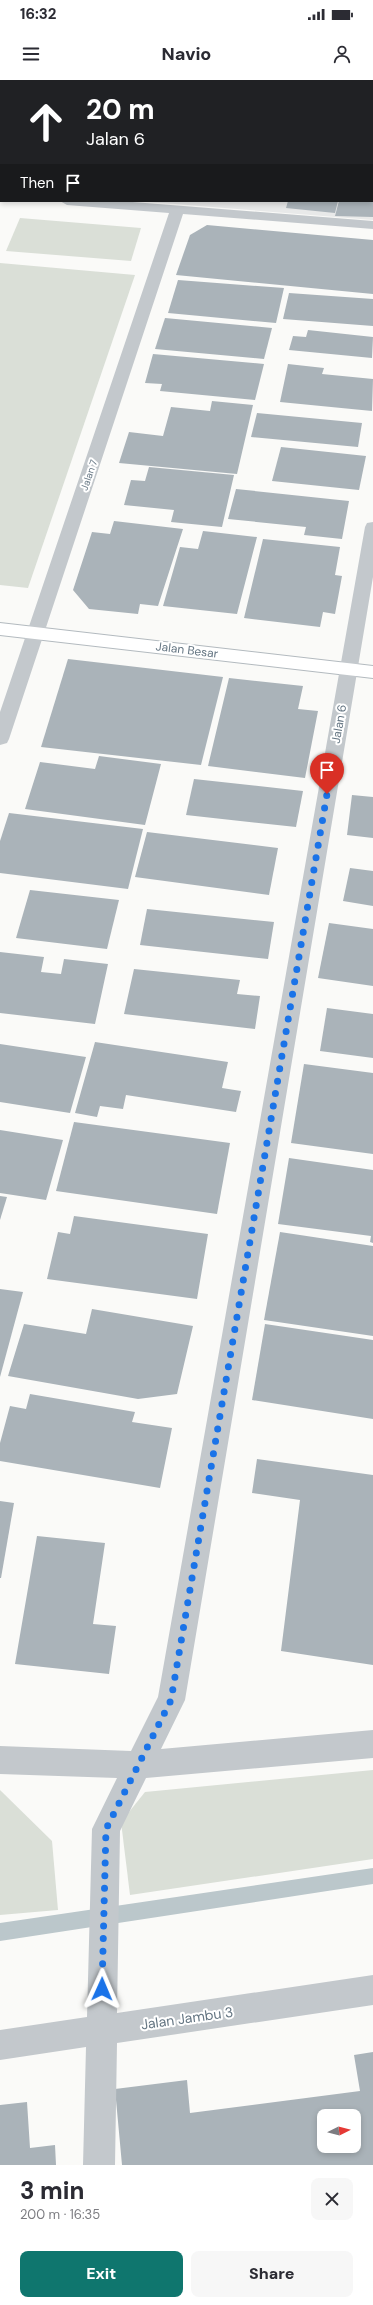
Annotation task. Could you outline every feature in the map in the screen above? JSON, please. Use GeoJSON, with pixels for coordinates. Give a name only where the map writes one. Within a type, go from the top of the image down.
{"type":"FeatureCollection","features":[{"type":"Feature","properties":{"kind":"main road","name":"Jalan Besar"},"geometry":{"type":"LineString","coordinates":[[0,629],[373,672]]}},
{"type":"Feature","properties":{"kind":"street"},"geometry":{"type":"LineString","coordinates":[[79,202],[373,225]]}},
{"type":"Feature","properties":{"kind":"street","name":"Jalan 7"},"geometry":{"type":"LineString","coordinates":[[0,739],[149,298],[177,210]]}},
{"type":"Feature","properties":{"kind":"street","name":"Jalan 6"},"geometry":{"type":"LineString","coordinates":[[102,2030],[106,1829],[171,1700],[373,527]]}},
{"type":"Feature","properties":{"kind":"street"},"geometry":{"type":"LineString","coordinates":[[0,1760],[138,1765],[373,1744]]}},
{"type":"Feature","properties":{"kind":"street","name":"Jalan Jambu 3"},"geometry":{"type":"LineString","coordinates":[[0,2045],[373,1990]]}},
{"type":"Feature","properties":{"kind":"street"},"geometry":{"type":"LineString","coordinates":[[99,2165],[102,2030]]}},
{"type":"Feature","properties":{"kind":"shaded area"},"geometry":{"type":"Polygon","coordinates":[[[150,202],[373,202],[373,220],[150,202]]]}},
{"type":"Feature","properties":{"kind":"shaded area"},"geometry":{"type":"Polygon","coordinates":[[[20,218],[141,228],[131,261],[6,251],[20,218]]]}},
{"type":"Feature","properties":{"kind":"shaded area"},"geometry":{"type":"Polygon","coordinates":[[[0,263],[135,275],[28,588],[0,585],[0,263]]]}},
{"type":"Feature","properties":{"kind":"shaded area"},"geometry":{"type":"Polygon","coordinates":[[[373,1770],[373,1859],[130,1895],[121,1822],[145,1792],[373,1770]]]}},
{"type":"Feature","properties":{"kind":"shaded area"},"geometry":{"type":"Polygon","coordinates":[[[0,1790],[52,1841],[58,1910],[0,1915],[0,1790]]]}},
{"type":"Feature","properties":{"kind":"building"},"geometry":{"type":"Polygon","coordinates":[[[288,202],[338,202],[335,213],[286,208],[288,202]]]}},
{"type":"Feature","properties":{"kind":"building"},"geometry":{"type":"Polygon","coordinates":[[[339,202],[373,202],[373,217],[335,216],[339,202]]]}},
{"type":"Feature","properties":{"kind":"building"},"geometry":{"type":"Polygon","coordinates":[[[207,225],[373,240],[373,294],[176,275],[190,235],[207,225]]]}},
{"type":"Feature","properties":{"kind":"building"},"geometry":{"type":"Polygon","coordinates":[[[178,280],[284,288],[276,323],[168,313],[178,280]]]}},
{"type":"Feature","properties":{"kind":"building"},"geometry":{"type":"Polygon","coordinates":[[[289,293],[373,299],[373,326],[283,319],[289,293]]]}},
{"type":"Feature","properties":{"kind":"building"},"geometry":{"type":"Polygon","coordinates":[[[165,318],[272,328],[264,359],[155,349],[165,318]]]}},
{"type":"Feature","properties":{"kind":"building"},"geometry":{"type":"Polygon","coordinates":[[[308,330],[373,337],[372,358],[289,350],[293,336],[306,337],[308,330]]]}},
{"type":"Feature","properties":{"kind":"building"},"geometry":{"type":"Polygon","coordinates":[[[153,354],[264,364],[255,400],[160,391],[162,384],[145,383],[153,354]]]}},
{"type":"Feature","properties":{"kind":"building"},"geometry":{"type":"Polygon","coordinates":[[[288,364],[324,368],[322,374],[373,379],[372,411],[280,402],[288,364]]]}},
{"type":"Feature","properties":{"kind":"building"},"geometry":{"type":"Polygon","coordinates":[[[212,401],[253,405],[237,474],[119,463],[129,432],[163,436],[171,407],[210,411],[212,401]]]}},
{"type":"Feature","properties":{"kind":"building"},"geometry":{"type":"Polygon","coordinates":[[[257,413],[362,423],[358,447],[251,437],[257,413]]]}},
{"type":"Feature","properties":{"kind":"building"},"geometry":{"type":"Polygon","coordinates":[[[281,447],[366,456],[359,490],[272,481],[281,447]]]}},
{"type":"Feature","properties":{"kind":"building"},"geometry":{"type":"Polygon","coordinates":[[[149,467],[234,475],[222,527],[171,522],[174,510],[124,505],[131,480],[145,481],[149,467]]]}},
{"type":"Feature","properties":{"kind":"building"},"geometry":{"type":"Polygon","coordinates":[[[236,489],[349,501],[342,539],[304,535],[306,527],[228,519],[236,489]]]}},
{"type":"Feature","properties":{"kind":"building"},"geometry":{"type":"Polygon","coordinates":[[[114,521],[183,529],[158,606],[140,604],[138,614],[89,609],[73,590],[92,532],[110,534],[114,521]]]}},
{"type":"Feature","properties":{"kind":"building"},"geometry":{"type":"Polygon","coordinates":[[[203,531],[257,537],[237,614],[163,606],[180,547],[198,549],[203,531]]]}},
{"type":"Feature","properties":{"kind":"building"},"geometry":{"type":"Polygon","coordinates":[[[263,539],[340,547],[335,575],[342,576],[335,614],[323,612],[320,627],[244,618],[263,539]]]}},
{"type":"Feature","properties":{"kind":"building"},"geometry":{"type":"Polygon","coordinates":[[[68,659],[223,677],[201,765],[41,747],[68,659]]]}},
{"type":"Feature","properties":{"kind":"building"},"geometry":{"type":"Polygon","coordinates":[[[229,678],[303,686],[298,709],[318,711],[305,778],[208,766],[229,678]]]}},
{"type":"Feature","properties":{"kind":"building"},"geometry":{"type":"Polygon","coordinates":[[[99,756],[161,764],[145,825],[25,809],[40,762],[95,769],[99,756]]]}},
{"type":"Feature","properties":{"kind":"building"},"geometry":{"type":"Polygon","coordinates":[[[194,779],[303,791],[296,827],[186,815],[194,779]]]}},
{"type":"Feature","properties":{"kind":"building"},"geometry":{"type":"Polygon","coordinates":[[[352,795],[373,797],[373,838],[347,835],[352,795]]]}},
{"type":"Feature","properties":{"kind":"building"},"geometry":{"type":"Polygon","coordinates":[[[9,813],[143,829],[128,889],[0,873],[0,841],[9,813]]]}},
{"type":"Feature","properties":{"kind":"building"},"geometry":{"type":"Polygon","coordinates":[[[147,832],[278,848],[269,895],[135,877],[147,832]]]}},
{"type":"Feature","properties":{"kind":"building"},"geometry":{"type":"Polygon","coordinates":[[[350,868],[373,871],[373,906],[343,901],[350,868]]]}},
{"type":"Feature","properties":{"kind":"building"},"geometry":{"type":"Polygon","coordinates":[[[30,890],[119,900],[107,949],[16,938],[30,890]]]}},
{"type":"Feature","properties":{"kind":"building"},"geometry":{"type":"Polygon","coordinates":[[[147,909],[274,922],[268,959],[140,945],[147,909]]]}},
{"type":"Feature","properties":{"kind":"building"},"geometry":{"type":"Polygon","coordinates":[[[329,923],[373,929],[373,986],[318,978],[329,923]]]}},
{"type":"Feature","properties":{"kind":"building"},"geometry":{"type":"Polygon","coordinates":[[[0,952],[44,957],[41,972],[61,974],[64,959],[108,964],[95,1024],[0,1013],[0,952]]]}},
{"type":"Feature","properties":{"kind":"building"},"geometry":{"type":"Polygon","coordinates":[[[134,969],[240,980],[237,994],[260,996],[255,1029],[124,1014],[134,969]]]}},
{"type":"Feature","properties":{"kind":"building"},"geometry":{"type":"Polygon","coordinates":[[[327,1008],[373,1014],[373,1058],[320,1051],[327,1008]]]}},
{"type":"Feature","properties":{"kind":"building"},"geometry":{"type":"Polygon","coordinates":[[[95,1042],[228,1062],[222,1088],[241,1091],[236,1112],[126,1095],[123,1109],[100,1106],[97,1117],[75,1113],[95,1042]]]}},
{"type":"Feature","properties":{"kind":"building"},"geometry":{"type":"Polygon","coordinates":[[[0,1044],[86,1057],[70,1113],[0,1102],[0,1044]]]}},
{"type":"Feature","properties":{"kind":"building"},"geometry":{"type":"Polygon","coordinates":[[[304,1064],[373,1073],[373,1154],[291,1143],[304,1064]]]}},
{"type":"Feature","properties":{"kind":"building"},"geometry":{"type":"Polygon","coordinates":[[[74,1122],[230,1143],[217,1214],[56,1191],[74,1122]]]}},
{"type":"Feature","properties":{"kind":"building"},"geometry":{"type":"Polygon","coordinates":[[[0,1130],[63,1140],[46,1200],[0,1193],[0,1130]]]}},
{"type":"Feature","properties":{"kind":"building"},"geometry":{"type":"Polygon","coordinates":[[[289,1158],[373,1170],[373,1243],[370,1242],[371,1236],[278,1224],[289,1158]]]}},
{"type":"Feature","properties":{"kind":"building"},"geometry":{"type":"Polygon","coordinates":[[[0,1196],[7,1197],[0,1220],[0,1196]]]}},
{"type":"Feature","properties":{"kind":"building"},"geometry":{"type":"Polygon","coordinates":[[[74,1216],[208,1234],[197,1299],[47,1279],[58,1232],[70,1234],[74,1216]]]}},
{"type":"Feature","properties":{"kind":"building"},"geometry":{"type":"Polygon","coordinates":[[[280,1232],[373,1246],[373,1336],[264,1320],[280,1232]]]}},
{"type":"Feature","properties":{"kind":"building"},"geometry":{"type":"Polygon","coordinates":[[[0,1289],[23,1292],[0,1377],[0,1289]]]}},
{"type":"Feature","properties":{"kind":"building"},"geometry":{"type":"Polygon","coordinates":[[[92,1309],[193,1326],[177,1394],[138,1399],[8,1376],[24,1324],[86,1334],[92,1309]]]}},
{"type":"Feature","properties":{"kind":"building"},"geometry":{"type":"Polygon","coordinates":[[[265,1324],[373,1340],[373,1419],[252,1400],[265,1324]]]}},
{"type":"Feature","properties":{"kind":"building"},"geometry":{"type":"Polygon","coordinates":[[[30,1394],[135,1412],[132,1422],[172,1428],[160,1488],[0,1461],[0,1443],[10,1406],[26,1409],[30,1394]]]}},
{"type":"Feature","properties":{"kind":"building"},"geometry":{"type":"Polygon","coordinates":[[[257,1459],[373,1475],[373,1665],[281,1651],[300,1500],[252,1493],[257,1459]]]}},
{"type":"Feature","properties":{"kind":"building"},"geometry":{"type":"Polygon","coordinates":[[[0,1501],[14,1503],[1,1578],[0,1578],[0,1501]]]}},
{"type":"Feature","properties":{"kind":"building"},"geometry":{"type":"Polygon","coordinates":[[[37,1536],[105,1543],[93,1624],[116,1626],[109,1674],[15,1664],[37,1536]]]}},
{"type":"Feature","properties":{"kind":"building"},"geometry":{"type":"Polygon","coordinates":[[[373,2052],[373,2165],[122,2165],[115,2089],[187,2080],[190,2113],[360,2091],[354,2055],[373,2052]]]}},
{"type":"Feature","properties":{"kind":"building"},"geometry":{"type":"Polygon","coordinates":[[[27,2102],[30,2148],[55,2145],[56,2165],[0,2165],[0,2105],[27,2102]]]}},
{"type":"Feature","properties":{"kind":"waterway"},"geometry":{"type":"LineString","coordinates":[[0,1932],[373,1876]]}},
{"type":"Feature","properties":{"kind":"route"},"geometry":{"type":"LineString","coordinates":[[102,1989],[106,1829],[171,1700],[327,794]]}}]}
